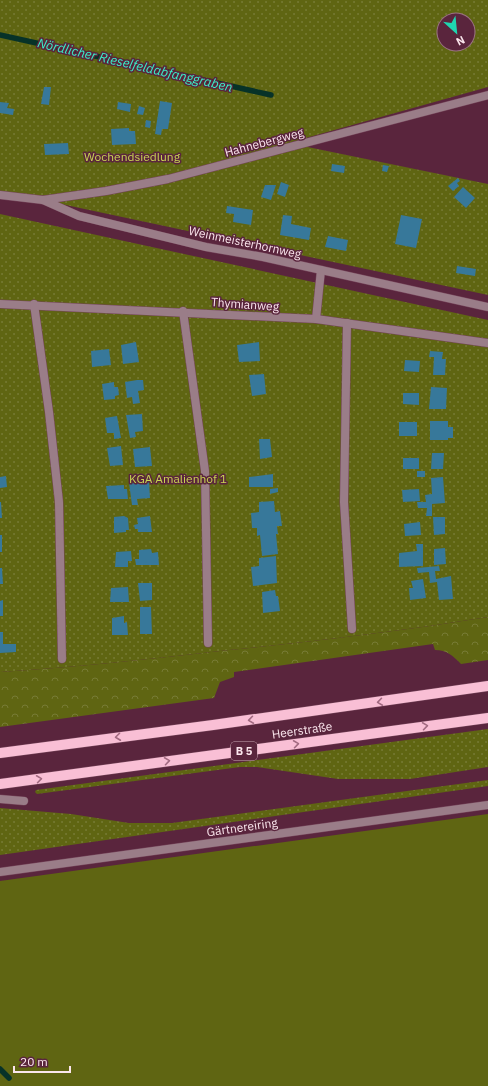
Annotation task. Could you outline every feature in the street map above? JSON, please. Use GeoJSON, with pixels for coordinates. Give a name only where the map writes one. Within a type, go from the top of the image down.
{"type":"FeatureCollection","features":[{"type":"Feature","properties":{"kind":"main road","name":"Heerstraße"},"geometry":{"type":"LineString","coordinates":[[0,753],[488,686]]}},
{"type":"Feature","properties":{"kind":"main road","name":"Heerstraße"},"geometry":{"type":"LineString","coordinates":[[0,784],[488,718]]}},
{"type":"Feature","properties":{"kind":"street","name":"Hahnebergweg"},"geometry":{"type":"LineString","coordinates":[[43,200],[106,191],[168,179],[488,95]]}},
{"type":"Feature","properties":{"kind":"street","name":"Weinmeisterhornweg"},"geometry":{"type":"LineString","coordinates":[[0,195],[43,200],[79,216],[206,247],[321,270],[488,307]]}},
{"type":"Feature","properties":{"kind":"street"},"geometry":{"type":"LineString","coordinates":[[316,319],[321,270]]}},
{"type":"Feature","properties":{"kind":"street","name":"Thymianweg"},"geometry":{"type":"LineString","coordinates":[[0,304],[34,304],[183,311],[262,317],[316,319],[488,343]]}},
{"type":"Feature","properties":{"kind":"street"},"geometry":{"type":"LineString","coordinates":[[34,304],[50,412],[58,502],[62,659]]}},
{"type":"Feature","properties":{"kind":"street"},"geometry":{"type":"LineString","coordinates":[[183,311],[205,471],[208,643]]}},
{"type":"Feature","properties":{"kind":"street"},"geometry":{"type":"LineString","coordinates":[[347,323],[344,502],[352,629]]}},
{"type":"Feature","properties":{"kind":"street"},"geometry":{"type":"LineString","coordinates":[[0,799],[24,801]]}},
{"type":"Feature","properties":{"kind":"street","name":"Gärtnereiring"},"geometry":{"type":"LineString","coordinates":[[0,872],[488,805]]}},
{"type":"Feature","properties":{"kind":"green space","name":"Wochendsiedlung"},"geometry":{"type":"Polygon","coordinates":[[[0,0],[488,0],[488,87],[288,143],[488,184],[488,295],[0,191],[0,0]]]}},
{"type":"Feature","properties":{"kind":"green space","name":"KGA Amalienhof 1"},"geometry":{"type":"Polygon","coordinates":[[[0,214],[488,320],[488,617],[294,643],[58,668],[0,672],[0,214]]]}},
{"type":"Feature","properties":{"kind":"green space"},"geometry":{"type":"Polygon","coordinates":[[[488,617],[488,660],[461,664],[446,652],[435,650],[433,644],[234,672],[234,677],[220,682],[214,698],[0,727],[0,672],[58,668],[294,643],[488,617]]]}},
{"type":"Feature","properties":{"kind":"green space"},"geometry":{"type":"Polygon","coordinates":[[[488,729],[488,767],[410,779],[338,779],[257,767],[240,767],[37,794],[35,792],[36,790],[488,729]]]}},
{"type":"Feature","properties":{"kind":"green space"},"geometry":{"type":"Polygon","coordinates":[[[488,780],[488,786],[0,855],[0,808],[71,814],[129,823],[172,823],[488,780]]]}},
{"type":"Feature","properties":{"kind":"green space"},"geometry":{"type":"Polygon","coordinates":[[[488,814],[488,1086],[0,1086],[0,881],[488,814]]]}},
{"type":"Feature","properties":{"kind":"building"},"geometry":{"type":"Polygon","coordinates":[[[44,87],[51,87],[49,105],[41,104],[44,87]]]}},
{"type":"Feature","properties":{"kind":"building"},"geometry":{"type":"Polygon","coordinates":[[[160,101],[172,103],[168,129],[162,129],[161,135],[155,134],[160,101]]]}},
{"type":"Feature","properties":{"kind":"building"},"geometry":{"type":"Polygon","coordinates":[[[0,102],[9,103],[7,108],[14,109],[13,115],[0,113],[0,102]]]}},
{"type":"Feature","properties":{"kind":"building"},"geometry":{"type":"Polygon","coordinates":[[[118,102],[131,104],[130,112],[117,109],[118,102]]]}},
{"type":"Feature","properties":{"kind":"building"},"geometry":{"type":"Polygon","coordinates":[[[139,106],[145,108],[143,115],[137,114],[139,106]]]}},
{"type":"Feature","properties":{"kind":"building"},"geometry":{"type":"Polygon","coordinates":[[[146,120],[151,121],[150,128],[145,127],[146,120]]]}},
{"type":"Feature","properties":{"kind":"building"},"geometry":{"type":"Polygon","coordinates":[[[129,128],[129,131],[135,131],[136,144],[112,145],[111,129],[129,128]]]}},
{"type":"Feature","properties":{"kind":"building"},"geometry":{"type":"Polygon","coordinates":[[[68,143],[69,154],[45,155],[44,144],[68,143]]]}},
{"type":"Feature","properties":{"kind":"building"},"geometry":{"type":"Polygon","coordinates":[[[332,164],[345,166],[344,173],[331,171],[332,164]]]}},
{"type":"Feature","properties":{"kind":"building"},"geometry":{"type":"Polygon","coordinates":[[[383,165],[389,166],[387,172],[382,171],[383,165]]]}},
{"type":"Feature","properties":{"kind":"building"},"geometry":{"type":"Polygon","coordinates":[[[458,178],[460,181],[457,183],[459,186],[453,191],[448,186],[458,178]]]}},
{"type":"Feature","properties":{"kind":"building"},"geometry":{"type":"Polygon","coordinates":[[[281,182],[289,185],[285,197],[277,194],[281,182]]]}},
{"type":"Feature","properties":{"kind":"building"},"geometry":{"type":"Polygon","coordinates":[[[265,185],[276,185],[271,200],[261,197],[265,185]]]}},
{"type":"Feature","properties":{"kind":"building"},"geometry":{"type":"Polygon","coordinates":[[[463,187],[475,198],[466,208],[454,197],[463,187]]]}},
{"type":"Feature","properties":{"kind":"building"},"geometry":{"type":"Polygon","coordinates":[[[227,206],[253,210],[251,225],[233,222],[234,214],[226,213],[227,206]]]}},
{"type":"Feature","properties":{"kind":"building"},"geometry":{"type":"Polygon","coordinates":[[[283,215],[292,216],[291,224],[311,228],[309,240],[280,235],[283,215]]]}},
{"type":"Feature","properties":{"kind":"building"},"geometry":{"type":"Polygon","coordinates":[[[401,215],[422,219],[416,248],[395,244],[401,215]]]}},
{"type":"Feature","properties":{"kind":"building"},"geometry":{"type":"Polygon","coordinates":[[[328,236],[348,240],[346,251],[325,247],[328,236]]]}},
{"type":"Feature","properties":{"kind":"building"},"geometry":{"type":"Polygon","coordinates":[[[457,266],[476,269],[475,276],[456,273],[457,266]]]}},
{"type":"Feature","properties":{"kind":"building"},"geometry":{"type":"Polygon","coordinates":[[[136,342],[139,362],[123,364],[121,345],[136,342]]]}},
{"type":"Feature","properties":{"kind":"building"},"geometry":{"type":"Polygon","coordinates":[[[259,342],[260,361],[239,362],[237,345],[259,342]]]}},
{"type":"Feature","properties":{"kind":"building"},"geometry":{"type":"Polygon","coordinates":[[[109,349],[111,365],[92,367],[91,351],[109,349]]]}},
{"type":"Feature","properties":{"kind":"building"},"geometry":{"type":"Polygon","coordinates":[[[430,351],[443,352],[442,359],[446,359],[445,375],[433,375],[434,357],[429,357],[430,351]]]}},
{"type":"Feature","properties":{"kind":"building"},"geometry":{"type":"Polygon","coordinates":[[[405,360],[420,361],[419,372],[404,371],[405,360]]]}},
{"type":"Feature","properties":{"kind":"building"},"geometry":{"type":"Polygon","coordinates":[[[264,374],[266,394],[252,396],[249,375],[264,374]]]}},
{"type":"Feature","properties":{"kind":"building"},"geometry":{"type":"Polygon","coordinates":[[[143,380],[144,390],[138,391],[140,403],[133,404],[132,397],[127,398],[125,382],[143,380]]]}},
{"type":"Feature","properties":{"kind":"building"},"geometry":{"type":"Polygon","coordinates":[[[114,382],[114,387],[118,387],[119,395],[115,396],[115,399],[104,400],[102,384],[114,382]]]}},
{"type":"Feature","properties":{"kind":"building"},"geometry":{"type":"Polygon","coordinates":[[[431,387],[447,388],[446,409],[429,409],[431,387]]]}},
{"type":"Feature","properties":{"kind":"building"},"geometry":{"type":"Polygon","coordinates":[[[403,393],[419,393],[419,405],[403,404],[403,393]]]}},
{"type":"Feature","properties":{"kind":"building"},"geometry":{"type":"Polygon","coordinates":[[[142,414],[143,431],[135,432],[136,437],[130,438],[126,415],[142,414]]]}},
{"type":"Feature","properties":{"kind":"building"},"geometry":{"type":"Polygon","coordinates":[[[117,416],[121,438],[114,439],[114,433],[107,433],[105,418],[117,416]]]}},
{"type":"Feature","properties":{"kind":"building"},"geometry":{"type":"Polygon","coordinates":[[[430,421],[448,421],[448,427],[453,427],[453,438],[448,438],[448,440],[430,440],[430,421]]]}},
{"type":"Feature","properties":{"kind":"building"},"geometry":{"type":"Polygon","coordinates":[[[399,422],[417,422],[417,436],[399,436],[399,422]]]}},
{"type":"Feature","properties":{"kind":"building"},"geometry":{"type":"Polygon","coordinates":[[[259,439],[270,439],[272,457],[260,459],[259,439]]]}},
{"type":"Feature","properties":{"kind":"building"},"geometry":{"type":"Polygon","coordinates":[[[121,446],[123,465],[110,466],[107,448],[121,446]]]}},
{"type":"Feature","properties":{"kind":"building"},"geometry":{"type":"Polygon","coordinates":[[[150,447],[152,466],[135,467],[133,449],[150,447]]]}},
{"type":"Feature","properties":{"kind":"building"},"geometry":{"type":"Polygon","coordinates":[[[432,453],[444,453],[443,469],[431,469],[432,453]]]}},
{"type":"Feature","properties":{"kind":"building"},"geometry":{"type":"Polygon","coordinates":[[[403,458],[419,458],[419,469],[403,469],[403,458]]]}},
{"type":"Feature","properties":{"kind":"building"},"geometry":{"type":"Polygon","coordinates":[[[417,471],[425,471],[425,477],[417,477],[417,471]]]}},
{"type":"Feature","properties":{"kind":"building"},"geometry":{"type":"Polygon","coordinates":[[[273,474],[273,487],[249,487],[249,477],[273,474]]]}},
{"type":"Feature","properties":{"kind":"building"},"geometry":{"type":"Polygon","coordinates":[[[6,476],[7,487],[0,488],[0,477],[6,476]]]}},
{"type":"Feature","properties":{"kind":"building"},"geometry":{"type":"Polygon","coordinates":[[[443,477],[445,503],[432,504],[432,516],[426,516],[427,508],[418,508],[417,502],[426,502],[425,495],[432,494],[431,478],[443,477]]]}},
{"type":"Feature","properties":{"kind":"building"},"geometry":{"type":"Polygon","coordinates":[[[149,481],[150,498],[137,499],[138,505],[132,505],[129,483],[149,481]]]}},
{"type":"Feature","properties":{"kind":"building"},"geometry":{"type":"Polygon","coordinates":[[[124,485],[124,489],[127,489],[128,499],[108,499],[106,486],[124,485]]]}},
{"type":"Feature","properties":{"kind":"building"},"geometry":{"type":"Polygon","coordinates":[[[278,488],[278,492],[270,494],[270,489],[278,488]]]}},
{"type":"Feature","properties":{"kind":"building"},"geometry":{"type":"Polygon","coordinates":[[[419,489],[420,501],[403,502],[402,490],[419,489]]]}},
{"type":"Feature","properties":{"kind":"building"},"geometry":{"type":"Polygon","coordinates":[[[274,501],[275,512],[280,511],[282,526],[277,526],[278,534],[276,534],[278,554],[262,556],[260,535],[257,536],[257,528],[252,528],[251,513],[259,512],[259,502],[274,501]]]}},
{"type":"Feature","properties":{"kind":"building"},"geometry":{"type":"Polygon","coordinates":[[[1,502],[2,518],[0,518],[1,502]]]}},
{"type":"Feature","properties":{"kind":"building"},"geometry":{"type":"Polygon","coordinates":[[[124,516],[128,518],[129,530],[126,530],[126,532],[114,533],[114,517],[124,516]]]}},
{"type":"Feature","properties":{"kind":"building"},"geometry":{"type":"Polygon","coordinates":[[[150,516],[152,532],[138,532],[138,529],[135,529],[134,525],[138,524],[137,518],[150,516]]]}},
{"type":"Feature","properties":{"kind":"building"},"geometry":{"type":"Polygon","coordinates":[[[433,517],[445,517],[445,534],[434,535],[433,517]]]}},
{"type":"Feature","properties":{"kind":"building"},"geometry":{"type":"Polygon","coordinates":[[[420,522],[421,535],[405,536],[404,524],[420,522]]]}},
{"type":"Feature","properties":{"kind":"building"},"geometry":{"type":"Polygon","coordinates":[[[0,535],[2,535],[2,552],[0,552],[0,535]]]}},
{"type":"Feature","properties":{"kind":"building"},"geometry":{"type":"Polygon","coordinates":[[[416,544],[423,544],[423,566],[399,567],[399,553],[417,551],[416,544]]]}},
{"type":"Feature","properties":{"kind":"building"},"geometry":{"type":"Polygon","coordinates":[[[445,548],[446,564],[434,565],[434,549],[445,548]]]}},
{"type":"Feature","properties":{"kind":"building"},"geometry":{"type":"Polygon","coordinates":[[[151,549],[152,553],[158,552],[159,565],[136,565],[135,559],[139,559],[139,550],[151,549]]]}},
{"type":"Feature","properties":{"kind":"building"},"geometry":{"type":"Polygon","coordinates":[[[131,551],[132,561],[128,561],[128,567],[115,567],[116,552],[131,551]]]}},
{"type":"Feature","properties":{"kind":"building"},"geometry":{"type":"Polygon","coordinates":[[[276,556],[277,583],[253,586],[251,567],[259,566],[259,558],[276,556]]]}},
{"type":"Feature","properties":{"kind":"building"},"geometry":{"type":"Polygon","coordinates":[[[439,566],[440,571],[435,571],[436,579],[451,576],[453,599],[439,600],[437,582],[430,583],[429,572],[418,573],[417,568],[439,566]]]}},
{"type":"Feature","properties":{"kind":"building"},"geometry":{"type":"Polygon","coordinates":[[[0,568],[2,568],[3,584],[0,584],[0,568]]]}},
{"type":"Feature","properties":{"kind":"building"},"geometry":{"type":"Polygon","coordinates":[[[423,579],[426,598],[410,600],[409,588],[413,588],[411,581],[423,579]]]}},
{"type":"Feature","properties":{"kind":"building"},"geometry":{"type":"Polygon","coordinates":[[[138,583],[152,583],[152,600],[140,601],[138,583]]]}},
{"type":"Feature","properties":{"kind":"building"},"geometry":{"type":"Polygon","coordinates":[[[128,587],[129,602],[110,602],[111,588],[128,587]]]}},
{"type":"Feature","properties":{"kind":"building"},"geometry":{"type":"Polygon","coordinates":[[[275,590],[276,596],[278,596],[280,611],[263,613],[262,592],[275,590]]]}},
{"type":"Feature","properties":{"kind":"building"},"geometry":{"type":"Polygon","coordinates":[[[3,600],[3,616],[0,616],[0,601],[3,600]]]}},
{"type":"Feature","properties":{"kind":"building"},"geometry":{"type":"Polygon","coordinates":[[[140,607],[151,607],[152,634],[140,634],[140,607]]]}},
{"type":"Feature","properties":{"kind":"building"},"geometry":{"type":"Polygon","coordinates":[[[124,616],[124,623],[127,622],[128,635],[112,635],[112,618],[124,616]]]}},
{"type":"Feature","properties":{"kind":"building"},"geometry":{"type":"Polygon","coordinates":[[[0,632],[3,632],[3,644],[16,644],[16,652],[0,653],[0,632]]]}},
{"type":"Feature","properties":{"kind":"waterway","name":"Nördlicher Rieselfeldabfanggraben"},"geometry":{"type":"LineString","coordinates":[[0,35],[271,95]]}},
{"type":"Feature","properties":{"kind":"waterway"},"geometry":{"type":"LineString","coordinates":[[0,1069],[9,1078]]}}]}
